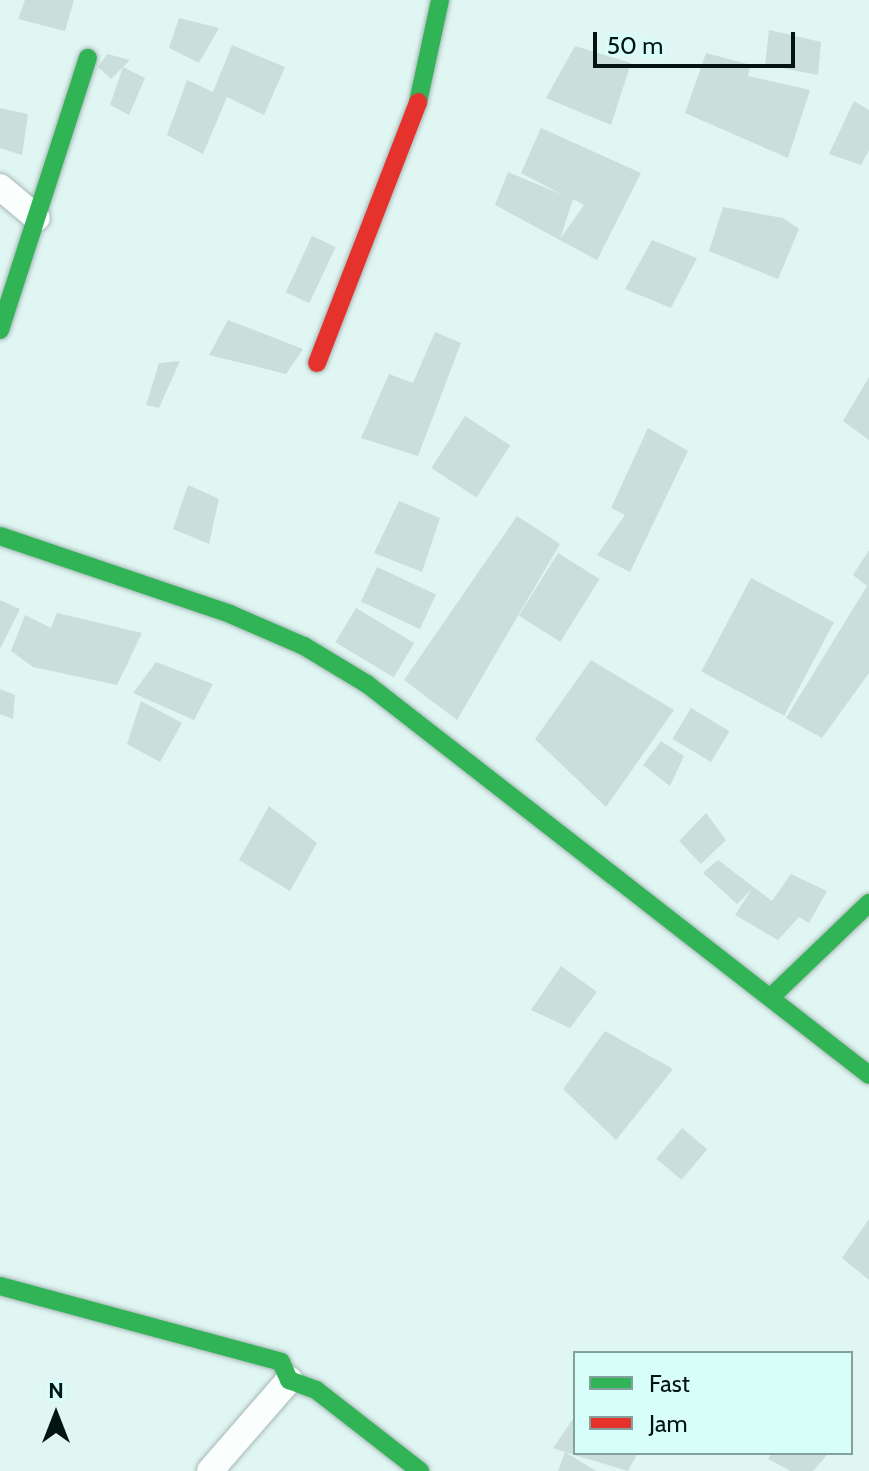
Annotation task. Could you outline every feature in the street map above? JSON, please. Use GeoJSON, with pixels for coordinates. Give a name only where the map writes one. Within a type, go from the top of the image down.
{"type":"FeatureCollection","features":[{"type":"Feature","properties":{"kind":"street"},"geometry":{"type":"LineString","coordinates":[[317,363],[427,78],[440,0]]}},
{"type":"Feature","properties":{"kind":"street"},"geometry":{"type":"LineString","coordinates":[[0,330],[88,58]]}},
{"type":"Feature","properties":{"kind":"street"},"geometry":{"type":"LineString","coordinates":[[0,187],[37,218]]}},
{"type":"Feature","properties":{"kind":"street"},"geometry":{"type":"LineString","coordinates":[[0,536],[230,614],[304,646],[393,703],[869,1075]]}},
{"type":"Feature","properties":{"kind":"street"},"geometry":{"type":"LineString","coordinates":[[771,997],[869,903]]}},
{"type":"Feature","properties":{"kind":"street"},"geometry":{"type":"LineString","coordinates":[[0,1286],[281,1362],[289,1380],[316,1390],[420,1471]]}},
{"type":"Feature","properties":{"kind":"street"},"geometry":{"type":"LineString","coordinates":[[210,1471],[289,1380]]}},
{"type":"Feature","properties":{"kind":"building"},"geometry":{"type":"Polygon","coordinates":[[[25,0],[74,0],[65,31],[18,19],[25,0]]]}},
{"type":"Feature","properties":{"kind":"building"},"geometry":{"type":"Polygon","coordinates":[[[179,18],[219,28],[199,63],[169,48],[179,18]]]}},
{"type":"Feature","properties":{"kind":"building"},"geometry":{"type":"Polygon","coordinates":[[[769,30],[821,42],[818,75],[765,65],[769,30]]]}},
{"type":"Feature","properties":{"kind":"building"},"geometry":{"type":"Polygon","coordinates":[[[232,45],[285,67],[264,115],[227,97],[203,154],[167,135],[187,80],[213,92],[232,45]]]}},
{"type":"Feature","properties":{"kind":"building"},"geometry":{"type":"Polygon","coordinates":[[[575,46],[631,63],[611,125],[546,98],[575,46]]]}},
{"type":"Feature","properties":{"kind":"building"},"geometry":{"type":"Polygon","coordinates":[[[706,53],[751,65],[748,76],[810,90],[788,158],[685,113],[706,53]]]}},
{"type":"Feature","properties":{"kind":"building"},"geometry":{"type":"Polygon","coordinates":[[[107,54],[130,60],[111,79],[98,67],[107,54]]]}},
{"type":"Feature","properties":{"kind":"building"},"geometry":{"type":"Polygon","coordinates":[[[123,67],[145,78],[129,115],[110,105],[123,67]]]}},
{"type":"Feature","properties":{"kind":"building"},"geometry":{"type":"Polygon","coordinates":[[[854,101],[869,110],[869,150],[861,165],[829,154],[854,101]]]}},
{"type":"Feature","properties":{"kind":"building"},"geometry":{"type":"Polygon","coordinates":[[[0,108],[28,114],[22,155],[0,148],[0,108]]]}},
{"type":"Feature","properties":{"kind":"building"},"geometry":{"type":"Polygon","coordinates":[[[541,128],[641,173],[597,260],[495,205],[508,172],[563,195],[521,173],[541,128]],[[573,199],[560,239],[584,205],[573,199]]]}},
{"type":"Feature","properties":{"kind":"building"},"geometry":{"type":"Polygon","coordinates":[[[723,207],[783,218],[799,229],[778,279],[709,251],[723,207]]]}},
{"type":"Feature","properties":{"kind":"building"},"geometry":{"type":"Polygon","coordinates":[[[312,236],[336,247],[309,303],[286,292],[312,236]]]}},
{"type":"Feature","properties":{"kind":"building"},"geometry":{"type":"Polygon","coordinates":[[[652,240],[697,258],[671,308],[625,289],[652,240]]]}},
{"type":"Feature","properties":{"kind":"building"},"geometry":{"type":"Polygon","coordinates":[[[228,320],[303,349],[286,374],[209,355],[228,320]]]}},
{"type":"Feature","properties":{"kind":"building"},"geometry":{"type":"Polygon","coordinates":[[[435,332],[461,343],[418,456],[361,438],[389,374],[413,383],[435,332]]]}},
{"type":"Feature","properties":{"kind":"building"},"geometry":{"type":"Polygon","coordinates":[[[180,361],[159,408],[146,405],[159,363],[180,361]]]}},
{"type":"Feature","properties":{"kind":"building"},"geometry":{"type":"Polygon","coordinates":[[[869,377],[869,440],[843,421],[869,377]]]}},
{"type":"Feature","properties":{"kind":"building"},"geometry":{"type":"Polygon","coordinates":[[[465,416],[510,445],[477,497],[431,468],[465,416]]]}},
{"type":"Feature","properties":{"kind":"building"},"geometry":{"type":"Polygon","coordinates":[[[648,428],[688,451],[630,572],[597,555],[625,515],[611,508],[648,428]]]}},
{"type":"Feature","properties":{"kind":"building"},"geometry":{"type":"Polygon","coordinates":[[[188,485],[219,499],[209,544],[173,529],[188,485]]]}},
{"type":"Feature","properties":{"kind":"building"},"geometry":{"type":"Polygon","coordinates":[[[399,501],[440,518],[422,572],[374,553],[399,501]]]}},
{"type":"Feature","properties":{"kind":"building"},"geometry":{"type":"Polygon","coordinates":[[[517,516],[560,544],[457,720],[404,680],[517,516]]]}},
{"type":"Feature","properties":{"kind":"building"},"geometry":{"type":"Polygon","coordinates":[[[869,550],[869,673],[822,738],[786,718],[867,586],[853,575],[869,550]]]}},
{"type":"Feature","properties":{"kind":"building"},"geometry":{"type":"Polygon","coordinates":[[[558,553],[600,579],[560,642],[519,616],[558,553]]]}},
{"type":"Feature","properties":{"kind":"building"},"geometry":{"type":"Polygon","coordinates":[[[377,567],[436,594],[420,629],[361,601],[377,567]]]}},
{"type":"Feature","properties":{"kind":"building"},"geometry":{"type":"Polygon","coordinates":[[[751,578],[834,622],[784,716],[701,672],[751,578]]]}},
{"type":"Feature","properties":{"kind":"building"},"geometry":{"type":"Polygon","coordinates":[[[0,600],[20,609],[0,649],[0,600]]]}},
{"type":"Feature","properties":{"kind":"building"},"geometry":{"type":"Polygon","coordinates":[[[356,608],[414,643],[394,677],[335,642],[356,608]]]}},
{"type":"Feature","properties":{"kind":"building"},"geometry":{"type":"Polygon","coordinates":[[[57,613],[142,633],[117,685],[33,667],[11,651],[25,615],[51,628],[57,613]]]}},
{"type":"Feature","properties":{"kind":"building"},"geometry":{"type":"Polygon","coordinates":[[[591,660],[674,710],[606,807],[535,739],[591,660]]]}},
{"type":"Feature","properties":{"kind":"building"},"geometry":{"type":"Polygon","coordinates":[[[156,662],[213,684],[194,720],[133,693],[156,662]]]}},
{"type":"Feature","properties":{"kind":"building"},"geometry":{"type":"Polygon","coordinates":[[[0,689],[15,695],[13,719],[0,714],[0,689]]]}},
{"type":"Feature","properties":{"kind":"building"},"geometry":{"type":"Polygon","coordinates":[[[141,701],[182,723],[160,762],[127,744],[141,701]]]}},
{"type":"Feature","properties":{"kind":"building"},"geometry":{"type":"Polygon","coordinates":[[[691,708],[730,731],[711,762],[672,739],[691,708]]]}},
{"type":"Feature","properties":{"kind":"building"},"geometry":{"type":"Polygon","coordinates":[[[661,741],[684,756],[670,786],[643,765],[661,741]]]}},
{"type":"Feature","properties":{"kind":"building"},"geometry":{"type":"Polygon","coordinates":[[[269,806],[317,843],[290,891],[239,860],[269,806]]]}},
{"type":"Feature","properties":{"kind":"building"},"geometry":{"type":"Polygon","coordinates":[[[706,813],[726,840],[701,864],[679,841],[706,813]]]}},
{"type":"Feature","properties":{"kind":"building"},"geometry":{"type":"Polygon","coordinates":[[[718,860],[772,901],[791,874],[827,891],[809,923],[799,917],[778,940],[735,915],[752,889],[737,904],[703,873],[718,860]]]}},
{"type":"Feature","properties":{"kind":"building"},"geometry":{"type":"Polygon","coordinates":[[[561,966],[597,992],[570,1028],[531,1010],[561,966]]]}},
{"type":"Feature","properties":{"kind":"building"},"geometry":{"type":"Polygon","coordinates":[[[605,1031],[673,1069],[616,1140],[563,1089],[605,1031]]]}},
{"type":"Feature","properties":{"kind":"building"},"geometry":{"type":"Polygon","coordinates":[[[682,1128],[707,1149],[682,1180],[656,1159],[682,1128]]]}},
{"type":"Feature","properties":{"kind":"building"},"geometry":{"type":"Polygon","coordinates":[[[869,1219],[869,1280],[842,1258],[869,1219]]]}},
{"type":"Feature","properties":{"kind":"building"},"geometry":{"type":"Polygon","coordinates":[[[573,1419],[573,1454],[553,1448],[573,1419]]]}},
{"type":"Feature","properties":{"kind":"building"},"geometry":{"type":"Polygon","coordinates":[[[565,1452],[596,1471],[558,1471],[565,1452]]]}},
{"type":"Feature","properties":{"kind":"building"},"geometry":{"type":"Polygon","coordinates":[[[576,1455],[637,1455],[628,1471],[576,1455]]]}},
{"type":"Feature","properties":{"kind":"building"},"geometry":{"type":"Polygon","coordinates":[[[771,1455],[827,1455],[813,1471],[791,1471],[768,1459],[771,1455]]]}},
{"type":"Feature","properties":{"kind":"traffic: fast"},"geometry":{"type":"LineString","coordinates":[[418,102],[440,0]]}},
{"type":"Feature","properties":{"kind":"traffic: fast"},"geometry":{"type":"LineString","coordinates":[[0,330],[88,58]]}},
{"type":"Feature","properties":{"kind":"traffic: fast"},"geometry":{"type":"LineString","coordinates":[[0,536],[230,614],[304,646],[367,684],[869,1075]]}},
{"type":"Feature","properties":{"kind":"traffic: fast"},"geometry":{"type":"LineString","coordinates":[[771,997],[869,903]]}},
{"type":"Feature","properties":{"kind":"traffic: fast"},"geometry":{"type":"LineString","coordinates":[[0,1286],[281,1362],[289,1380],[316,1390],[420,1471]]}},
{"type":"Feature","properties":{"kind":"traffic: jam"},"geometry":{"type":"LineString","coordinates":[[317,363],[418,102]]}}]}
